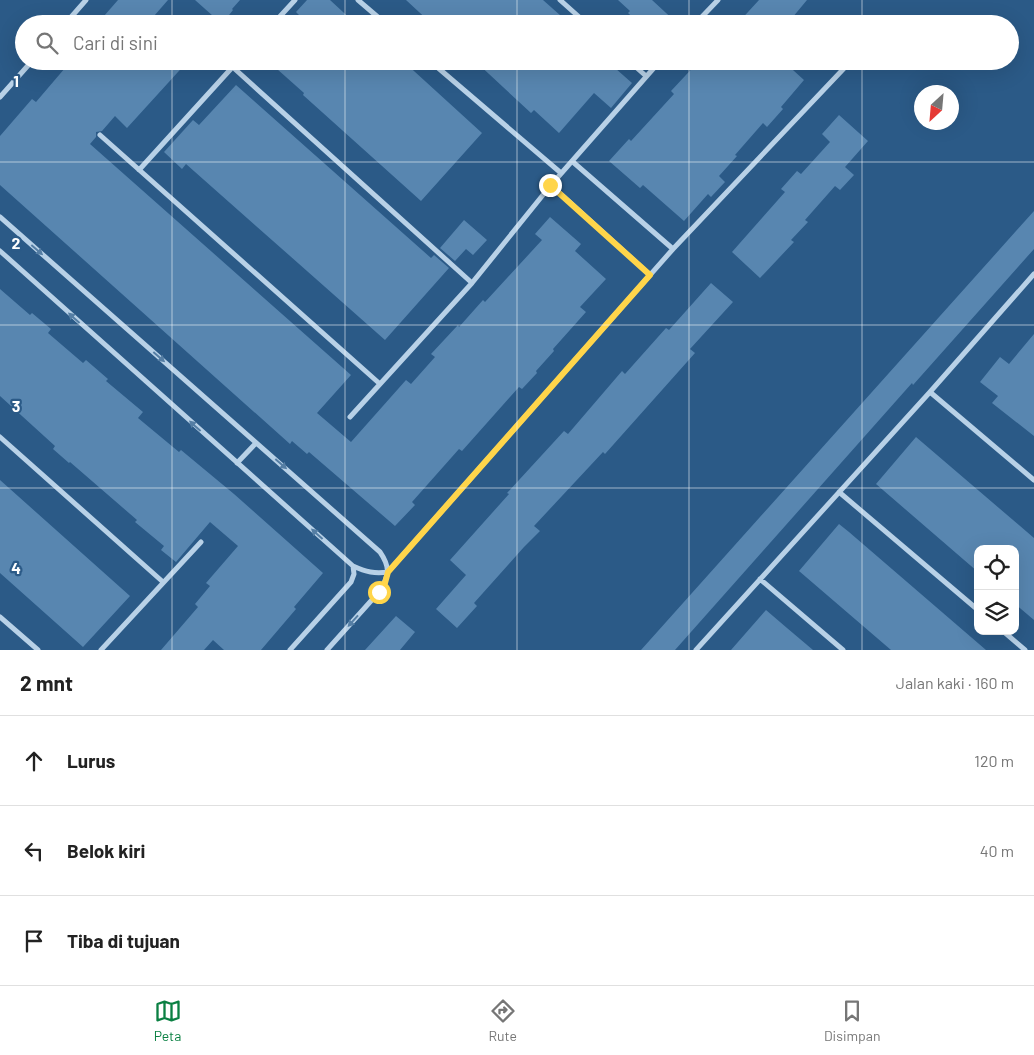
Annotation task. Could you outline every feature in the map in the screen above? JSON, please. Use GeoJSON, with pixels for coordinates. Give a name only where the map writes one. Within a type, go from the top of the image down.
{"type":"FeatureCollection","features":[{"type":"Feature","properties":{"kind":"street"},"geometry":{"type":"LineString","coordinates":[[73,15],[86,0]]}},
{"type":"Feature","properties":{"kind":"street"},"geometry":{"type":"LineString","coordinates":[[281,15],[295,0]]}},
{"type":"Feature","properties":{"kind":"street"},"geometry":{"type":"LineString","coordinates":[[358,0],[376,15]]}},
{"type":"Feature","properties":{"kind":"street"},"geometry":{"type":"LineString","coordinates":[[560,0],[577,15]]}},
{"type":"Feature","properties":{"kind":"street"},"geometry":{"type":"LineString","coordinates":[[704,15],[718,0]]}},
{"type":"Feature","properties":{"kind":"street"},"geometry":{"type":"LineString","coordinates":[[0,97],[24,70]]}},
{"type":"Feature","properties":{"kind":"street"},"geometry":{"type":"LineString","coordinates":[[138,170],[230,70]]}},
{"type":"Feature","properties":{"kind":"street"},"geometry":{"type":"LineString","coordinates":[[236,70],[472,283]]}},
{"type":"Feature","properties":{"kind":"street"},"geometry":{"type":"LineString","coordinates":[[441,70],[562,173]]}},
{"type":"Feature","properties":{"kind":"street"},"geometry":{"type":"LineString","coordinates":[[639,70],[646,76]]}},
{"type":"Feature","properties":{"kind":"street"},"geometry":{"type":"LineString","coordinates":[[350,417],[472,283],[550,185],[652,70]]}},
{"type":"Feature","properties":{"kind":"street"},"geometry":{"type":"LineString","coordinates":[[0,251],[353,566],[376,574],[388,572],[673,249],[842,70]]}},
{"type":"Feature","properties":{"kind":"street"},"geometry":{"type":"LineString","coordinates":[[100,136],[380,384]]}},
{"type":"Feature","properties":{"kind":"street"},"geometry":{"type":"LineString","coordinates":[[572,162],[673,249]]}},
{"type":"Feature","properties":{"kind":"street"},"geometry":{"type":"LineString","coordinates":[[550,185],[650,275]]}},
{"type":"Feature","properties":{"kind":"street"},"geometry":{"type":"LineString","coordinates":[[0,217],[380,552],[387,562],[388,572],[385,583],[327,650]]}},
{"type":"Feature","properties":{"kind":"street"},"geometry":{"type":"LineString","coordinates":[[696,650],[930,392],[1034,274]]}},
{"type":"Feature","properties":{"kind":"street"},"geometry":{"type":"LineString","coordinates":[[930,392],[1034,480]]}},
{"type":"Feature","properties":{"kind":"street"},"geometry":{"type":"LineString","coordinates":[[0,437],[163,582]]}},
{"type":"Feature","properties":{"kind":"street"},"geometry":{"type":"LineString","coordinates":[[237,463],[256,442]]}},
{"type":"Feature","properties":{"kind":"street"},"geometry":{"type":"LineString","coordinates":[[839,492],[974,607]]}},
{"type":"Feature","properties":{"kind":"street"},"geometry":{"type":"LineString","coordinates":[[101,650],[201,542]]}},
{"type":"Feature","properties":{"kind":"street"},"geometry":{"type":"LineString","coordinates":[[290,650],[352,582],[353,566]]}},
{"type":"Feature","properties":{"kind":"street"},"geometry":{"type":"LineString","coordinates":[[760,579],[843,650]]}},
{"type":"Feature","properties":{"kind":"street"},"geometry":{"type":"LineString","coordinates":[[0,617],[38,650]]}},
{"type":"Feature","properties":{"kind":"street"},"geometry":{"type":"LineString","coordinates":[[1008,635],[1025,650]]}},
{"type":"Feature","properties":{"kind":"building"},"geometry":{"type":"Polygon","coordinates":[[[118,0],[168,0],[155,15],[105,15],[118,0]]]}},
{"type":"Feature","properties":{"kind":"building"},"geometry":{"type":"Polygon","coordinates":[[[195,0],[240,0],[229,15],[212,15],[195,0]]]}},
{"type":"Feature","properties":{"kind":"building"},"geometry":{"type":"Polygon","coordinates":[[[307,0],[330,0],[346,15],[299,15],[296,12],[307,0]]]}},
{"type":"Feature","properties":{"kind":"building"},"geometry":{"type":"Polygon","coordinates":[[[406,0],[543,0],[560,15],[422,15],[406,0]]]}},
{"type":"Feature","properties":{"kind":"building"},"geometry":{"type":"Polygon","coordinates":[[[618,0],[652,0],[668,15],[630,15],[628,13],[630,11],[618,0]]]}},
{"type":"Feature","properties":{"kind":"building"},"geometry":{"type":"Polygon","coordinates":[[[759,0],[807,0],[794,15],[745,15],[759,0]]]}},
{"type":"Feature","properties":{"kind":"building"},"geometry":{"type":"Polygon","coordinates":[[[63,70],[180,70],[127,128],[115,116],[102,131],[96,132],[96,137],[90,144],[351,375],[317,413],[351,442],[406,380],[411,384],[435,357],[431,354],[483,300],[485,302],[542,240],[535,234],[550,217],[581,244],[575,251],[606,279],[580,307],[586,312],[553,349],[554,351],[536,371],[537,373],[522,389],[519,387],[462,451],[459,449],[412,502],[415,505],[395,526],[309,452],[307,454],[292,441],[290,444],[0,185],[0,136],[32,99],[36,102],[63,70]]]}},
{"type":"Feature","properties":{"kind":"building"},"geometry":{"type":"Polygon","coordinates":[[[278,70],[413,70],[482,133],[421,201],[303,95],[304,93],[278,70]]]}},
{"type":"Feature","properties":{"kind":"building"},"geometry":{"type":"Polygon","coordinates":[[[485,70],[617,70],[632,83],[611,108],[594,93],[559,133],[534,110],[531,113],[485,70]]]}},
{"type":"Feature","properties":{"kind":"building"},"geometry":{"type":"Polygon","coordinates":[[[691,70],[793,70],[804,80],[767,127],[763,123],[735,155],[737,156],[719,176],[725,182],[711,197],[708,194],[684,221],[643,185],[640,188],[609,161],[629,139],[631,141],[674,94],[671,91],[691,70]]]}},
{"type":"Feature","properties":{"kind":"building"},"geometry":{"type":"Polygon","coordinates":[[[236,85],[431,258],[434,255],[449,268],[385,340],[186,164],[182,169],[164,152],[193,120],[199,125],[236,85]]]}},
{"type":"Feature","properties":{"kind":"building"},"geometry":{"type":"Polygon","coordinates":[[[839,115],[868,141],[845,167],[854,175],[840,190],[835,186],[805,220],[808,222],[791,240],[794,242],[760,278],[732,252],[785,192],[781,189],[797,171],[801,174],[830,142],[822,134],[839,115]]]}},
{"type":"Feature","properties":{"kind":"building"},"geometry":{"type":"Polygon","coordinates":[[[1034,211],[1034,249],[913,385],[912,383],[675,650],[641,650],[1034,211]]]}},
{"type":"Feature","properties":{"kind":"building"},"geometry":{"type":"Polygon","coordinates":[[[464,220],[487,240],[473,255],[466,249],[455,261],[440,248],[464,220]]]}},
{"type":"Feature","properties":{"kind":"building"},"geometry":{"type":"Polygon","coordinates":[[[711,283],[733,302],[690,349],[695,353],[605,454],[603,452],[534,526],[540,531],[474,603],[477,606],[457,628],[436,609],[466,575],[450,560],[509,494],[507,493],[564,431],[568,434],[622,371],[625,374],[666,328],[669,330],[711,283]]]}},
{"type":"Feature","properties":{"kind":"building"},"geometry":{"type":"Polygon","coordinates":[[[0,289],[30,315],[32,313],[51,329],[48,333],[83,363],[86,360],[108,379],[106,381],[143,412],[138,418],[179,452],[181,450],[234,494],[323,573],[294,607],[296,609],[261,650],[224,650],[213,640],[204,650],[161,650],[198,607],[195,604],[210,586],[206,583],[238,546],[210,522],[176,562],[161,550],[164,546],[135,522],[137,520],[53,449],[55,446],[0,396],[0,289]]]}},
{"type":"Feature","properties":{"kind":"building"},"geometry":{"type":"Polygon","coordinates":[[[1034,334],[1034,436],[992,403],[998,396],[980,382],[1000,357],[1009,364],[1034,334]]]}},
{"type":"Feature","properties":{"kind":"building"},"geometry":{"type":"Polygon","coordinates":[[[916,437],[1034,538],[1034,620],[1019,607],[1019,545],[974,545],[974,569],[876,484],[916,437]]]}},
{"type":"Feature","properties":{"kind":"building"},"geometry":{"type":"Polygon","coordinates":[[[0,480],[130,596],[83,647],[0,573],[0,480]]]}},
{"type":"Feature","properties":{"kind":"building"},"geometry":{"type":"Polygon","coordinates":[[[839,524],[986,650],[891,650],[799,571],[839,524]]]}},
{"type":"Feature","properties":{"kind":"building"},"geometry":{"type":"Polygon","coordinates":[[[766,610],[787,628],[813,650],[731,650],[766,610]]]}},
{"type":"Feature","properties":{"kind":"building"},"geometry":{"type":"Polygon","coordinates":[[[396,616],[415,632],[400,650],[365,650],[396,616]]]}},
{"type":"Feature","properties":{"kind":"route"},"geometry":{"type":"LineString","coordinates":[[379,592],[385,583],[388,572],[650,275],[550,185]]}}]}
